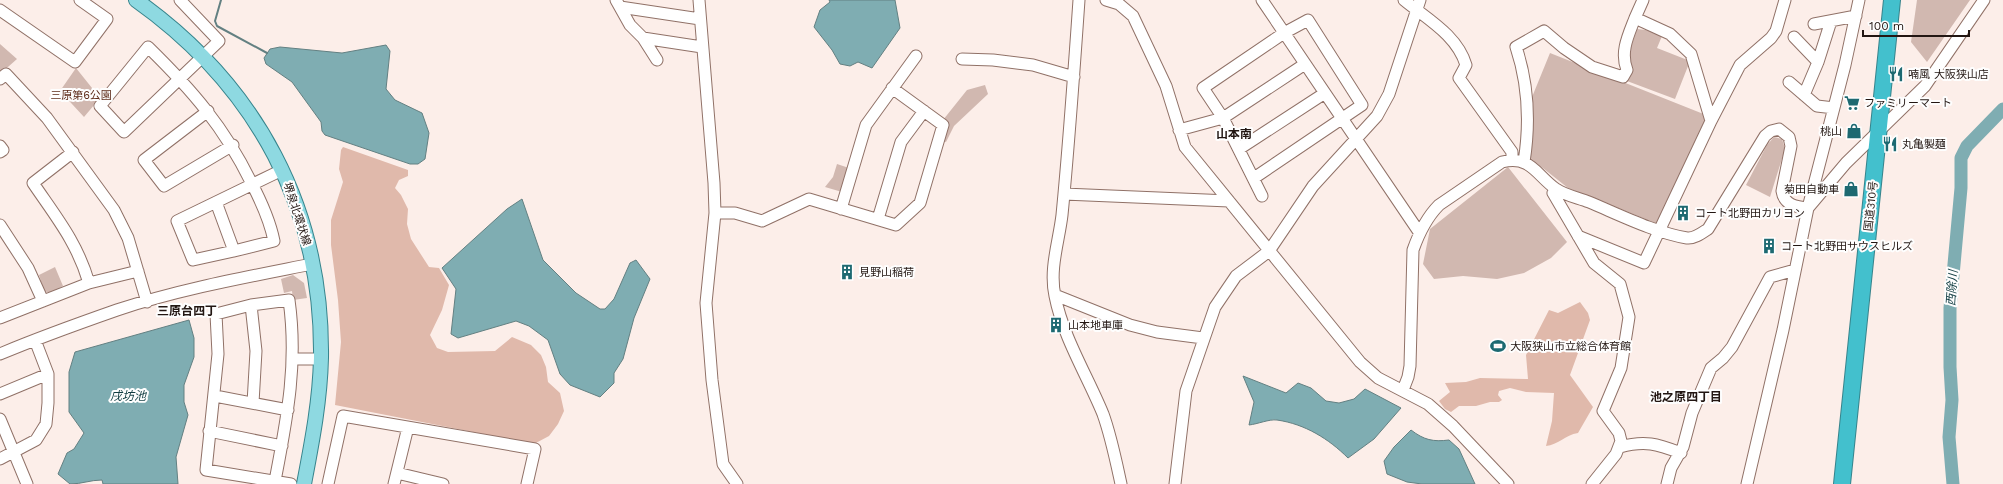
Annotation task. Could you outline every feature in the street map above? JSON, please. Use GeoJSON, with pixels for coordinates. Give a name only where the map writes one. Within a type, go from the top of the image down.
{"type":"FeatureCollection","features":[{"type":"Feature","properties":{"kind":"highway","name":"国道310号"},"geometry":{"type":"LineString","coordinates":[[1842,484],[1892,0]]}},
{"type":"Feature","properties":{"kind":"main road","name":"堺泉北環状線"},"geometry":{"type":"LineString","coordinates":[[136,0],[171,27],[203,56],[234,89],[249,110],[282,170],[299,213],[312,264],[318,301],[321,359],[316,416],[304,484]]}},
{"type":"Feature","properties":{"kind":"street"},"geometry":{"type":"LineString","coordinates":[[0,10],[75,62],[107,19],[80,0]]}},
{"type":"Feature","properties":{"kind":"street"},"geometry":{"type":"LineString","coordinates":[[180,0],[219,41],[181,79],[124,132],[100,106],[148,47],[181,79],[208,111],[233,145],[252,184],[266,215],[274,241],[193,260],[177,221],[252,184],[282,170]]}},
{"type":"Feature","properties":{"kind":"street"},"geometry":{"type":"LineString","coordinates":[[699,0],[714,183],[715,214],[706,303],[712,380],[723,464],[737,484]]}},
{"type":"Feature","properties":{"kind":"street"},"geometry":{"type":"LineString","coordinates":[[1079,0],[1060,238],[1053,268],[1055,295],[1066,328],[1103,415],[1113,448],[1121,484]]}},
{"type":"Feature","properties":{"kind":"street"},"geometry":{"type":"LineString","coordinates":[[1106,0],[1126,4],[1133,16],[1166,86],[1185,147],[1360,362],[1378,378],[1428,404],[1453,426],[1508,484]]}},
{"type":"Feature","properties":{"kind":"street"},"geometry":{"type":"LineString","coordinates":[[1262,0],[1419,232]]}},
{"type":"Feature","properties":{"kind":"street"},"geometry":{"type":"LineString","coordinates":[[1404,0],[1418,5],[1462,53],[1466,65],[1459,78],[1512,152],[1512,160]]}},
{"type":"Feature","properties":{"kind":"street"},"geometry":{"type":"LineString","coordinates":[[1524,162],[1527,143],[1527,114],[1522,64],[1516,47],[1544,31],[1564,48],[1592,67],[1623,77],[1627,70],[1623,61],[1624,48],[1643,0]]}},
{"type":"Feature","properties":{"kind":"street"},"geometry":{"type":"LineString","coordinates":[[1578,236],[1644,263],[1711,121],[1740,64],[1772,38],[1776,31],[1785,0]]}},
{"type":"Feature","properties":{"kind":"street"},"geometry":{"type":"LineString","coordinates":[[1747,484],[1783,330],[1808,208],[1834,108],[1859,0]]}},
{"type":"Feature","properties":{"kind":"street"},"geometry":{"type":"LineString","coordinates":[[1808,208],[1846,163],[1925,86],[1984,0]]}},
{"type":"Feature","properties":{"kind":"street"},"geometry":{"type":"LineString","coordinates":[[618,3],[642,5],[700,19]]}},
{"type":"Feature","properties":{"kind":"street"},"geometry":{"type":"LineString","coordinates":[[618,3],[630,25],[643,38],[658,60]]}},
{"type":"Feature","properties":{"kind":"street"},"geometry":{"type":"LineString","coordinates":[[1175,484],[1186,391],[1203,338],[1215,307],[1236,276],[1269,251],[1313,186],[1376,116],[1389,94],[1418,5]]}},
{"type":"Feature","properties":{"kind":"street"},"geometry":{"type":"LineString","coordinates":[[1814,24],[1856,16]]}},
{"type":"Feature","properties":{"kind":"street"},"geometry":{"type":"LineString","coordinates":[[1635,18],[1670,34],[1691,54],[1711,121]]}},
{"type":"Feature","properties":{"kind":"street"},"geometry":{"type":"LineString","coordinates":[[1254,178],[1362,105],[1308,20],[1284,33],[1203,88],[1223,118],[1262,196]]}},
{"type":"Feature","properties":{"kind":"street"},"geometry":{"type":"LineString","coordinates":[[1804,95],[1818,62],[1831,21]]}},
{"type":"Feature","properties":{"kind":"street"},"geometry":{"type":"LineString","coordinates":[[1794,37],[1818,62]]}},
{"type":"Feature","properties":{"kind":"street"},"geometry":{"type":"LineString","coordinates":[[643,38],[702,47]]}},
{"type":"Feature","properties":{"kind":"street"},"geometry":{"type":"LineString","coordinates":[[841,209],[866,125],[916,56]]}},
{"type":"Feature","properties":{"kind":"street"},"geometry":{"type":"LineString","coordinates":[[962,59],[993,60],[1033,65],[1074,77]]}},
{"type":"Feature","properties":{"kind":"street"},"geometry":{"type":"LineString","coordinates":[[1179,130],[1223,118],[1305,64]]}},
{"type":"Feature","properties":{"kind":"street"},"geometry":{"type":"LineString","coordinates":[[0,79],[6,74],[47,118],[114,210],[128,238],[147,302]]}},
{"type":"Feature","properties":{"kind":"street"},"geometry":{"type":"LineString","coordinates":[[1789,82],[1817,106],[1834,108]]}},
{"type":"Feature","properties":{"kind":"street"},"geometry":{"type":"LineString","coordinates":[[715,214],[735,213],[762,221],[809,199],[896,225],[920,203],[943,125],[892,88]]}},
{"type":"Feature","properties":{"kind":"street"},"geometry":{"type":"LineString","coordinates":[[1239,149],[1325,93]]}},
{"type":"Feature","properties":{"kind":"street"},"geometry":{"type":"LineString","coordinates":[[208,111],[144,160],[164,186],[233,145]]}},
{"type":"Feature","properties":{"kind":"street"},"geometry":{"type":"LineString","coordinates":[[878,219],[901,142],[924,112]]}},
{"type":"Feature","properties":{"kind":"street"},"geometry":{"type":"LineString","coordinates":[[1403,390],[1410,366],[1413,250],[1419,232],[1439,204],[1502,162],[1512,160],[1524,162],[1540,173],[1556,189],[1659,230],[1688,238],[1700,235],[1708,229],[1765,136],[1771,131],[1779,129],[1789,138],[1791,146],[1782,191],[1783,196],[1787,202],[1795,206],[1808,208]]}},
{"type":"Feature","properties":{"kind":"street"},"geometry":{"type":"LineString","coordinates":[[0,146],[3,150],[0,152]]}},
{"type":"Feature","properties":{"kind":"street"},"geometry":{"type":"LineString","coordinates":[[73,152],[32,183],[71,238],[84,265],[89,283]]}},
{"type":"Feature","properties":{"kind":"street"},"geometry":{"type":"LineString","coordinates":[[1556,189],[1553,193],[1594,263],[1620,284],[1629,317],[1620,368],[1603,411],[1619,433],[1620,447]]}},
{"type":"Feature","properties":{"kind":"street"},"geometry":{"type":"LineString","coordinates":[[1064,194],[1229,201]]}},
{"type":"Feature","properties":{"kind":"street"},"geometry":{"type":"LineString","coordinates":[[216,202],[234,250]]}},
{"type":"Feature","properties":{"kind":"street"},"geometry":{"type":"LineString","coordinates":[[0,225],[28,268],[43,301]]}},
{"type":"Feature","properties":{"kind":"street"},"geometry":{"type":"LineString","coordinates":[[0,354],[35,340],[147,302],[215,284],[312,264]]}},
{"type":"Feature","properties":{"kind":"street"},"geometry":{"type":"LineString","coordinates":[[1667,484],[1671,468],[1681,453],[1692,413],[1711,368],[1723,358],[1732,347],[1770,277],[1795,270]]}},
{"type":"Feature","properties":{"kind":"street"},"geometry":{"type":"LineString","coordinates":[[0,318],[89,283],[138,271]]}},
{"type":"Feature","properties":{"kind":"street"},"geometry":{"type":"LineString","coordinates":[[1055,295],[1130,325],[1157,332],[1203,338]]}},
{"type":"Feature","properties":{"kind":"street"},"geometry":{"type":"LineString","coordinates":[[275,482],[288,410],[293,359],[289,300],[251,305],[216,314],[218,354],[215,396],[209,431],[206,470],[234,479],[291,484]]}},
{"type":"Feature","properties":{"kind":"street"},"geometry":{"type":"LineString","coordinates":[[251,305],[256,351],[253,403]]}},
{"type":"Feature","properties":{"kind":"street"},"geometry":{"type":"LineString","coordinates":[[0,459],[36,440],[46,424],[48,374],[35,340]]}},
{"type":"Feature","properties":{"kind":"street"},"geometry":{"type":"LineString","coordinates":[[293,359],[321,359]]}},
{"type":"Feature","properties":{"kind":"street"},"geometry":{"type":"LineString","coordinates":[[0,394],[48,374]]}},
{"type":"Feature","properties":{"kind":"street"},"geometry":{"type":"LineString","coordinates":[[215,396],[288,410]]}},
{"type":"Feature","properties":{"kind":"street"},"geometry":{"type":"LineString","coordinates":[[328,484],[343,416],[535,450],[527,484]]}},
{"type":"Feature","properties":{"kind":"street"},"geometry":{"type":"LineString","coordinates":[[0,419],[27,484]]}},
{"type":"Feature","properties":{"kind":"street"},"geometry":{"type":"LineString","coordinates":[[408,427],[396,479],[443,484]]}},
{"type":"Feature","properties":{"kind":"street"},"geometry":{"type":"LineString","coordinates":[[209,431],[282,446]]}},
{"type":"Feature","properties":{"kind":"street"},"geometry":{"type":"LineString","coordinates":[[1592,484],[1620,447],[1646,442],[1681,453]]}},
{"type":"Feature","properties":{"kind":"green space"},"geometry":{"type":"Polygon","coordinates":[[[1917,0],[1970,0],[1927,62],[1911,42],[1917,0]]]}},
{"type":"Feature","properties":{"kind":"green space"},"geometry":{"type":"Polygon","coordinates":[[[1637,29],[1646,30],[1662,36],[1657,48],[1690,61],[1675,99],[1627,81],[1627,59],[1637,29]]]}},
{"type":"Feature","properties":{"kind":"green space"},"geometry":{"type":"Polygon","coordinates":[[[0,44],[17,59],[0,74],[0,44]]]}},
{"type":"Feature","properties":{"kind":"green space"},"geometry":{"type":"Polygon","coordinates":[[[1550,53],[1706,115],[1708,121],[1658,224],[1568,188],[1529,157],[1530,102],[1550,53]]]}},
{"type":"Feature","properties":{"kind":"green space","name":"三原第6公園"},"geometry":{"type":"Polygon","coordinates":[[[76,68],[100,98],[84,117],[60,91],[76,68]]]}},
{"type":"Feature","properties":{"kind":"green space"},"geometry":{"type":"Polygon","coordinates":[[[985,85],[988,94],[954,126],[946,142],[942,141],[948,123],[943,120],[967,90],[985,85]]]}},
{"type":"Feature","properties":{"kind":"green space"},"geometry":{"type":"Polygon","coordinates":[[[1774,137],[1782,139],[1785,149],[1770,197],[1746,185],[1767,145],[1774,137]]]}},
{"type":"Feature","properties":{"kind":"green space"},"geometry":{"type":"Polygon","coordinates":[[[837,164],[849,168],[842,192],[825,187],[833,177],[837,164]]]}},
{"type":"Feature","properties":{"kind":"green space"},"geometry":{"type":"Polygon","coordinates":[[[1508,167],[1567,242],[1551,258],[1524,273],[1497,279],[1463,276],[1434,279],[1423,264],[1430,229],[1508,167]]]}},
{"type":"Feature","properties":{"kind":"green space"},"geometry":{"type":"Polygon","coordinates":[[[55,267],[63,286],[50,293],[44,291],[39,275],[55,267]]]}},
{"type":"Feature","properties":{"kind":"green space"},"geometry":{"type":"Polygon","coordinates":[[[293,275],[304,283],[307,298],[293,300],[292,291],[284,293],[281,279],[293,275]]]}},
{"type":"Feature","properties":{"kind":"shaded area"},"geometry":{"type":"Polygon","coordinates":[[[343,147],[408,170],[408,176],[399,180],[395,188],[401,195],[408,209],[407,224],[411,239],[429,267],[439,268],[449,285],[442,310],[430,335],[437,348],[448,352],[495,351],[512,337],[531,345],[541,355],[546,367],[548,382],[560,393],[564,411],[558,424],[549,436],[534,444],[335,405],[341,342],[338,300],[331,245],[331,220],[343,182],[339,169],[341,150],[343,147]]]}},
{"type":"Feature","properties":{"kind":"shaded area"},"geometry":{"type":"Polygon","coordinates":[[[1580,302],[1588,313],[1590,320],[1570,375],[1593,407],[1578,433],[1546,446],[1552,421],[1554,393],[1526,392],[1510,388],[1499,391],[1498,395],[1502,400],[1499,402],[1490,402],[1476,406],[1459,406],[1451,412],[1445,409],[1439,401],[1450,392],[1445,383],[1466,382],[1480,378],[1528,379],[1526,355],[1549,310],[1558,313],[1580,302]]]}},
{"type":"Feature","properties":{"kind":"water"},"geometry":{"type":"Polygon","coordinates":[[[829,0],[895,0],[900,28],[872,68],[858,62],[850,66],[840,64],[832,50],[814,27],[820,10],[830,2],[829,0]]]}},
{"type":"Feature","properties":{"kind":"water"},"geometry":{"type":"Polygon","coordinates":[[[386,45],[390,51],[386,89],[395,100],[422,113],[429,133],[425,159],[418,164],[410,164],[325,135],[322,131],[321,122],[292,82],[266,64],[264,58],[270,49],[280,47],[342,53],[386,45]]]}},
{"type":"Feature","properties":{"kind":"water"},"geometry":{"type":"Polygon","coordinates":[[[522,199],[543,260],[576,293],[600,309],[605,309],[614,299],[630,263],[636,260],[650,279],[634,318],[623,359],[614,373],[614,383],[600,397],[570,385],[560,374],[548,340],[529,326],[516,321],[458,338],[451,334],[456,289],[442,268],[507,209],[522,199]]]}},
{"type":"Feature","properties":{"kind":"water","name":"戌坊池"},"geometry":{"type":"Polygon","coordinates":[[[189,320],[194,338],[194,357],[184,385],[184,402],[188,415],[176,457],[178,484],[103,484],[102,480],[70,484],[58,474],[67,453],[74,449],[84,433],[69,412],[69,372],[75,352],[189,320]]]}},
{"type":"Feature","properties":{"kind":"water"},"geometry":{"type":"Polygon","coordinates":[[[1243,376],[1286,393],[1298,383],[1311,388],[1326,401],[1339,403],[1354,399],[1365,389],[1401,408],[1374,439],[1348,458],[1341,451],[1316,433],[1297,425],[1274,420],[1249,425],[1254,402],[1243,376]]]}},
{"type":"Feature","properties":{"kind":"water"},"geometry":{"type":"Polygon","coordinates":[[[1411,430],[1429,440],[1449,440],[1459,449],[1475,484],[1422,484],[1407,482],[1387,474],[1384,461],[1394,447],[1411,430]]]}},
{"type":"Feature","properties":{"kind":"waterway"},"geometry":{"type":"LineString","coordinates":[[221,0],[215,21],[217,26],[267,53]]}},
{"type":"Feature","properties":{"kind":"waterway","name":"西除川"},"geometry":{"type":"LineString","coordinates":[[1953,484],[1949,437],[1952,400],[1950,367],[1950,308],[1961,188],[1961,158],[1967,146],[2003,109]]}},
{"type":"Feature","properties":{"kind":"place","name":"喃風 大阪狭山店"},"geometry":{"type":"Point","coordinates":[1896,74]}},
{"type":"Feature","properties":{"kind":"place","name":"ファミリーマート"},"geometry":{"type":"Point","coordinates":[1852,103]}},
{"type":"Feature","properties":{"kind":"place","name":"桃山"},"geometry":{"type":"Point","coordinates":[1854,131]}},
{"type":"Feature","properties":{"kind":"place","name":"丸亀製麺"},"geometry":{"type":"Point","coordinates":[1890,144]}},
{"type":"Feature","properties":{"kind":"place","name":"菊田自動車"},"geometry":{"type":"Point","coordinates":[1851,189]}},
{"type":"Feature","properties":{"kind":"place","name":"コート北野田カリヨン"},"geometry":{"type":"Point","coordinates":[1683,213]}},
{"type":"Feature","properties":{"kind":"place","name":"コート北野田サウスヒルズ"},"geometry":{"type":"Point","coordinates":[1769,246]}},
{"type":"Feature","properties":{"kind":"place","name":"見野山稲荷"},"geometry":{"type":"Point","coordinates":[847,272]}},
{"type":"Feature","properties":{"kind":"place","name":"山本地車庫"},"geometry":{"type":"Point","coordinates":[1056,325]}},
{"type":"Feature","properties":{"kind":"place","name":"大阪狭山市立総合体育館"},"geometry":{"type":"Point","coordinates":[1498,346]}},
{"type":"Feature","properties":{"kind":"district","name":"山本南"},"geometry":{"type":"Point","coordinates":[1234,134]}},
{"type":"Feature","properties":{"kind":"district","name":"三原台四丁"},"geometry":{"type":"Point","coordinates":[187,311]}},
{"type":"Feature","properties":{"kind":"district","name":"池之原四丁目"},"geometry":{"type":"Point","coordinates":[1686,397]}}]}
